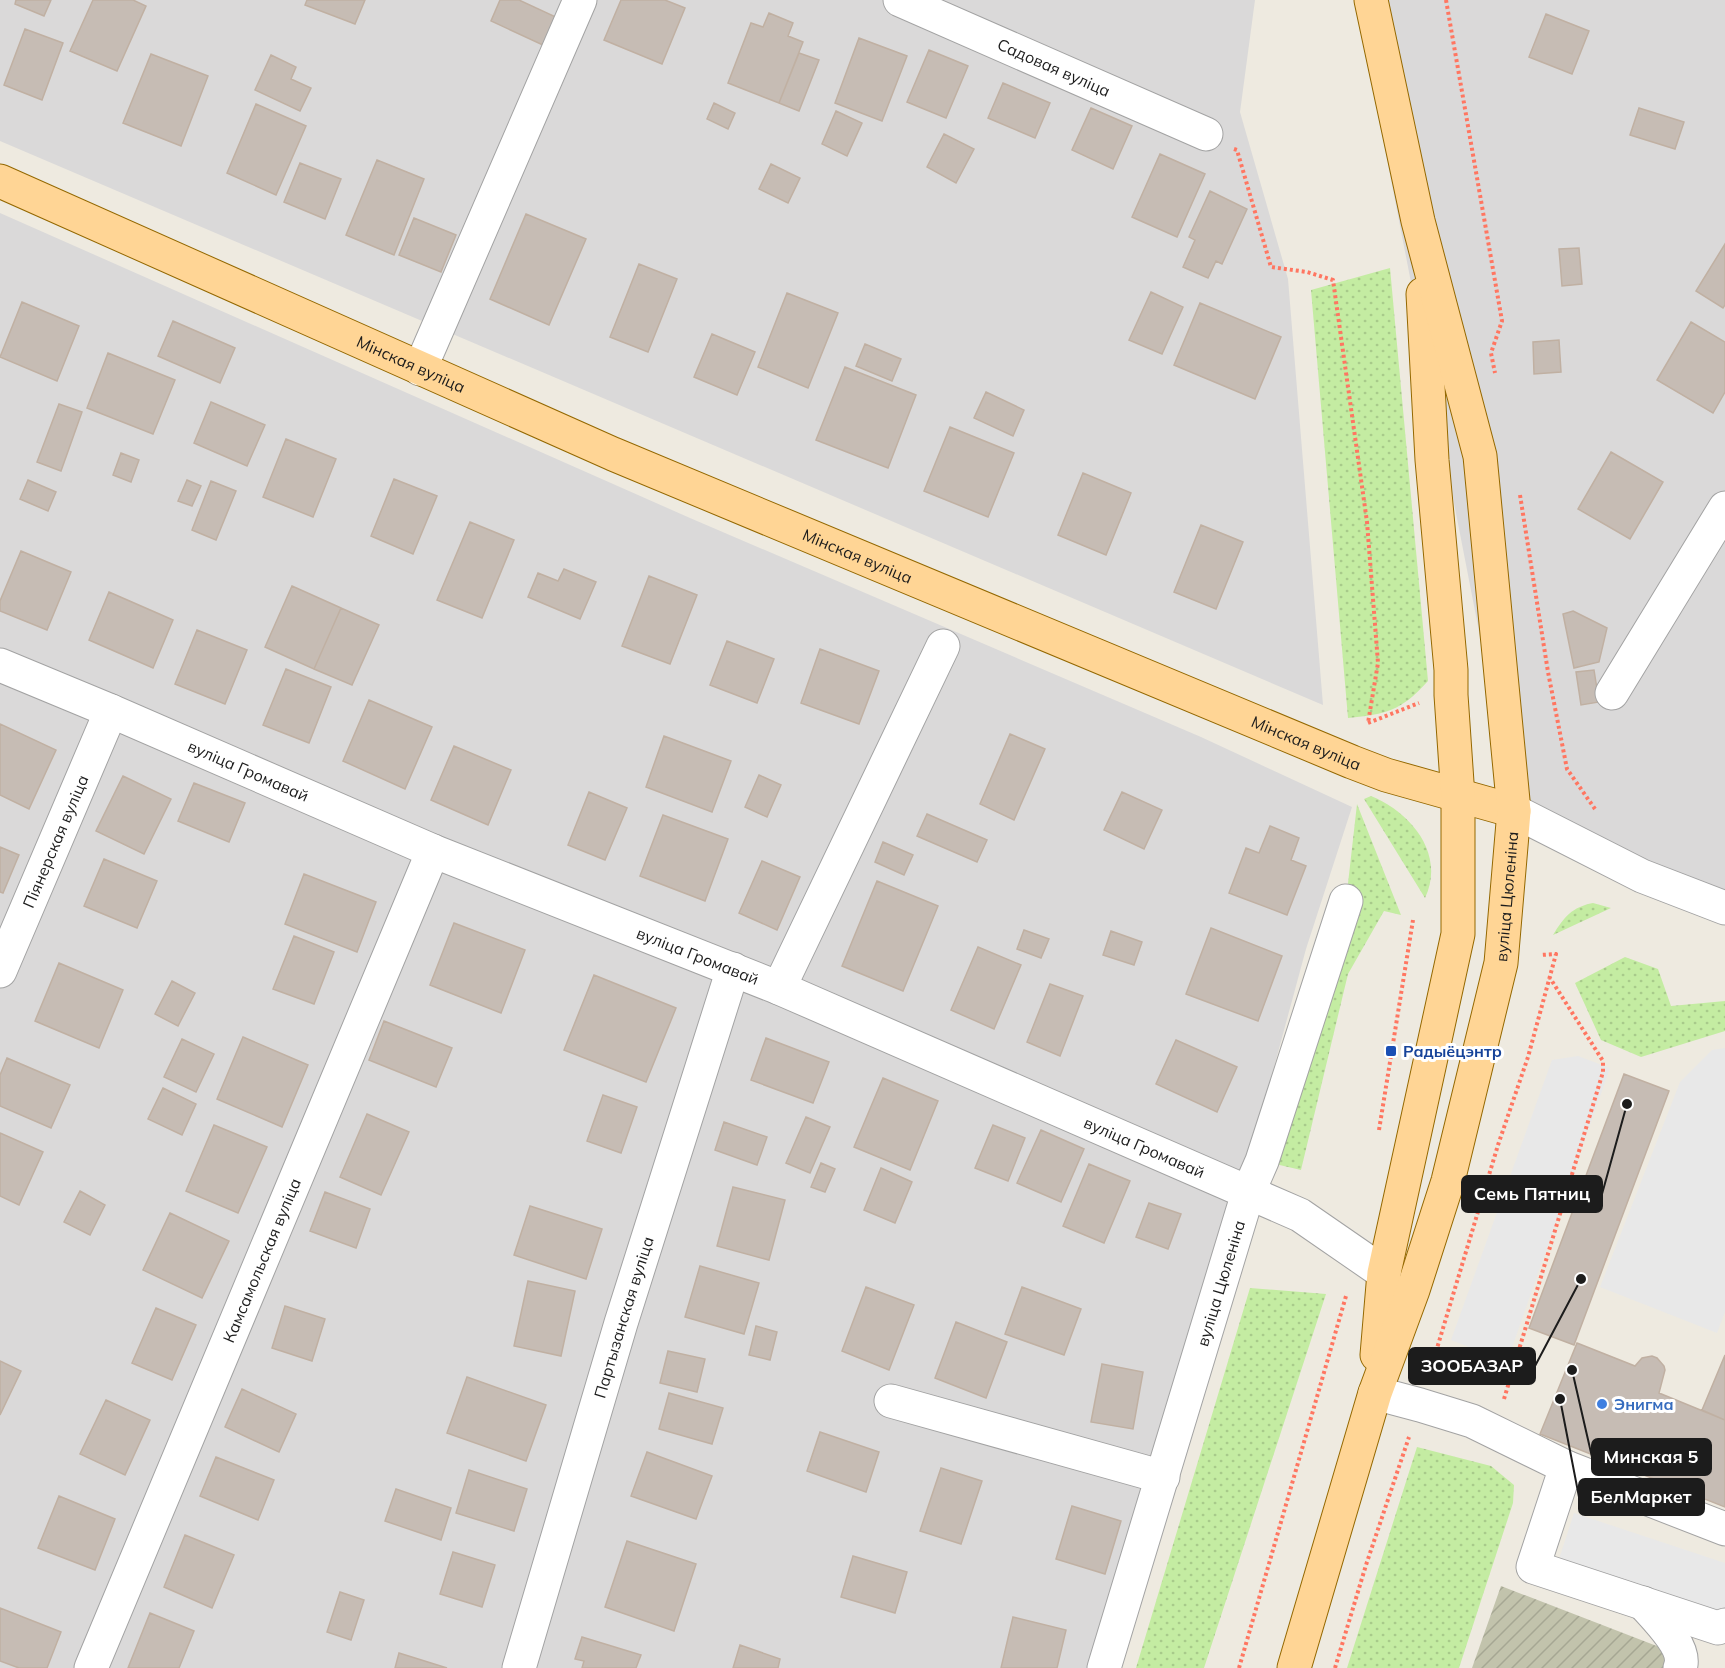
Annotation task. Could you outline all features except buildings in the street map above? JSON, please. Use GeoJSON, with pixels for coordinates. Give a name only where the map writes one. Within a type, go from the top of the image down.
{"type":"FeatureCollection","features":[{"type":"Feature","properties":{"kind":"main road"},"geometry":{"type":"LineString","coordinates":[[1371,0],[1419,221]]}},
{"type":"Feature","properties":{"kind":"main road","name":"Мінская вуліца"},"geometry":{"type":"LineString","coordinates":[[0,181],[624,458],[1352,762],[1386,776],[1514,812]]}},
{"type":"Feature","properties":{"kind":"main road","name":"вуліца Цюленіна"},"geometry":{"type":"LineString","coordinates":[[1375,1393],[1371,1264],[1458,934],[1458,797],[1451,670],[1432,460],[1419,221]]}},
{"type":"Feature","properties":{"kind":"main road","name":"вуліца Цюленіна"},"geometry":{"type":"LineString","coordinates":[[1294,1668],[1375,1393],[1413,1290],[1448,1181],[1501,963],[1514,812],[1480,456],[1419,221]]}},
{"type":"Feature","properties":{"kind":"street"},"geometry":{"type":"LineString","coordinates":[[420,369],[580,0]]}},
{"type":"Feature","properties":{"kind":"street","name":"Садовая вуліца"},"geometry":{"type":"LineString","coordinates":[[900,0],[1206,134]]}},
{"type":"Feature","properties":{"kind":"street"},"geometry":{"type":"LineString","coordinates":[[1612,693],[1725,508]]}},
{"type":"Feature","properties":{"kind":"street"},"geometry":{"type":"LineString","coordinates":[[779,988],[943,646]]}},
{"type":"Feature","properties":{"kind":"street","name":"вуліца Громавай"},"geometry":{"type":"LineString","coordinates":[[0,665],[434,851],[779,988],[1300,1215],[1371,1264]]}},
{"type":"Feature","properties":{"kind":"street","name":"Піянерская вуліца"},"geometry":{"type":"LineString","coordinates":[[0,971],[111,711]]}},
{"type":"Feature","properties":{"kind":"street","name":"Мінская вуліца"},"geometry":{"type":"LineString","coordinates":[[1514,812],[1642,876],[1725,908]]}},
{"type":"Feature","properties":{"kind":"street","name":"Камсамольская вуліца"},"geometry":{"type":"LineString","coordinates":[[91,1668],[434,851]]}},
{"type":"Feature","properties":{"kind":"street","name":"вуліца Цюленіна"},"geometry":{"type":"LineString","coordinates":[[1104,1668],[1248,1193],[1262,1161],[1346,901]]}},
{"type":"Feature","properties":{"kind":"street","name":"Партызанская вуліца"},"geometry":{"type":"LineString","coordinates":[[519,1668],[621,1323],[733,969]]}},
{"type":"Feature","properties":{"kind":"street"},"geometry":{"type":"LineString","coordinates":[[1375,1393],[1425,1390],[1472,1421],[1566,1467],[1725,1529]]}},
{"type":"Feature","properties":{"kind":"street"},"geometry":{"type":"LineString","coordinates":[[891,1401],[1163,1477]]}},
{"type":"Feature","properties":{"kind":"street"},"geometry":{"type":"LineString","coordinates":[[1566,1467],[1533,1567],[1718,1628],[1725,1625]]}},
{"type":"Feature","properties":{"kind":"street"},"geometry":{"type":"LineString","coordinates":[[1644,1603],[1677,1644],[1682,1662],[1680,1668]]}},
{"type":"Feature","properties":{"kind":"path"},"geometry":{"type":"LineString","coordinates":[[1446,0],[1502,321],[1491,352],[1496,375]]}},
{"type":"Feature","properties":{"kind":"path"},"geometry":{"type":"LineString","coordinates":[[1206,134],[1237,150],[1271,267],[1307,272],[1333,280],[1367,522],[1378,663],[1368,723],[1420,702]]}},
{"type":"Feature","properties":{"kind":"path"},"geometry":{"type":"LineString","coordinates":[[1519,490],[1548,672],[1567,770],[1595,809]]}},
{"type":"Feature","properties":{"kind":"path"},"geometry":{"type":"LineString","coordinates":[[1377,1141],[1413,920]]}},
{"type":"Feature","properties":{"kind":"path"},"geometry":{"type":"LineString","coordinates":[[1335,1668],[1366,1564],[1425,1390],[1498,1145],[1527,1057],[1556,954],[1540,956]]}},
{"type":"Feature","properties":{"kind":"path"},"geometry":{"type":"LineString","coordinates":[[1496,1397],[1504,1400],[1603,1072],[1603,1061],[1549,977]]}},
{"type":"Feature","properties":{"kind":"path"},"geometry":{"type":"LineString","coordinates":[[1239,1668],[1371,1264]]}},
{"type":"Feature","properties":{"kind":"path"},"geometry":{"type":"LineString","coordinates":[[1425,1390],[1440,1378]]}},
{"type":"Feature","properties":{"kind":"shaded area"},"geometry":{"type":"Polygon","coordinates":[[[0,0],[1255,0],[1240,112],[1288,279],[1323,705],[0,141],[0,0]]]}},
{"type":"Feature","properties":{"kind":"shaded area"},"geometry":{"type":"Polygon","coordinates":[[[1356,0],[1725,0],[1725,908],[1514,811],[1356,0]]]}},
{"type":"Feature","properties":{"kind":"shaded area"},"geometry":{"type":"Polygon","coordinates":[[[0,213],[690,518],[1201,737],[1352,807],[1306,949],[1186,1392],[1106,1668],[0,1668],[0,213]]]}},
{"type":"Feature","properties":{"kind":"shaded area"},"geometry":{"type":"Polygon","coordinates":[[[1725,1048],[1725,1312],[1717,1333],[1600,1287],[1680,1082],[1712,1050],[1725,1048]]]}},
{"type":"Feature","properties":{"kind":"shaded area"},"geometry":{"type":"Polygon","coordinates":[[[1578,1056],[1610,1068],[1507,1362],[1451,1340],[1552,1060],[1578,1056]]]}},
{"type":"Feature","properties":{"kind":"shaded area"},"geometry":{"type":"Polygon","coordinates":[[[1574,1513],[1725,1563],[1725,1616],[1558,1562],[1574,1513]]]}},
{"type":"Feature","properties":{"kind":"shaded area"},"geometry":{"type":"Polygon","coordinates":[[[1501,1586],[1680,1655],[1675,1668],[1472,1668],[1501,1586]]]}},
{"type":"Feature","properties":{"kind":"green space"},"geometry":{"type":"Polygon","coordinates":[[[1390,268],[1428,681],[1401,705],[1373,715],[1348,718],[1311,290],[1390,268]]]}},
{"type":"Feature","properties":{"kind":"green space"},"geometry":{"type":"Polygon","coordinates":[[[1371,796],[1399,812],[1420,836],[1431,865],[1430,881],[1425,898],[1364,799],[1371,796]]]}},
{"type":"Feature","properties":{"kind":"green space"},"geometry":{"type":"Polygon","coordinates":[[[1357,804],[1401,915],[1384,911],[1348,974],[1301,1170],[1262,1161],[1346,901],[1357,804]]]}},
{"type":"Feature","properties":{"kind":"green space"},"geometry":{"type":"Polygon","coordinates":[[[1593,903],[1611,908],[1553,935],[1569,914],[1579,907],[1593,903]]]}},
{"type":"Feature","properties":{"kind":"green space"},"geometry":{"type":"Polygon","coordinates":[[[1625,957],[1658,969],[1671,1006],[1725,1001],[1725,1031],[1641,1057],[1601,1040],[1575,983],[1625,957]]]}},
{"type":"Feature","properties":{"kind":"green space"},"geometry":{"type":"Polygon","coordinates":[[[1250,1288],[1326,1294],[1204,1668],[1136,1668],[1250,1288]]]}},
{"type":"Feature","properties":{"kind":"green space"},"geometry":{"type":"Polygon","coordinates":[[[1417,1447],[1491,1466],[1514,1485],[1513,1503],[1459,1668],[1347,1668],[1417,1447]]]}},
{"type":"Feature","properties":{"kind":"place","name":"Радыёцэнтр"},"geometry":{"type":"Point","coordinates":[1391,1051]}},
{"type":"Feature","properties":{"kind":"place","name":"Семь Пятниц"},"geometry":{"type":"Point","coordinates":[1627,1104]}},
{"type":"Feature","properties":{"kind":"place","name":"ЗООБАЗАР"},"geometry":{"type":"Point","coordinates":[1581,1279]}},
{"type":"Feature","properties":{"kind":"place","name":"Минская 5"},"geometry":{"type":"Point","coordinates":[1572,1370]}},
{"type":"Feature","properties":{"kind":"place","name":"БелМаркет"},"geometry":{"type":"Point","coordinates":[1560,1399]}},
{"type":"Feature","properties":{"kind":"place","name":"Энигма"},"geometry":{"type":"Point","coordinates":[1602,1404]}}]}
